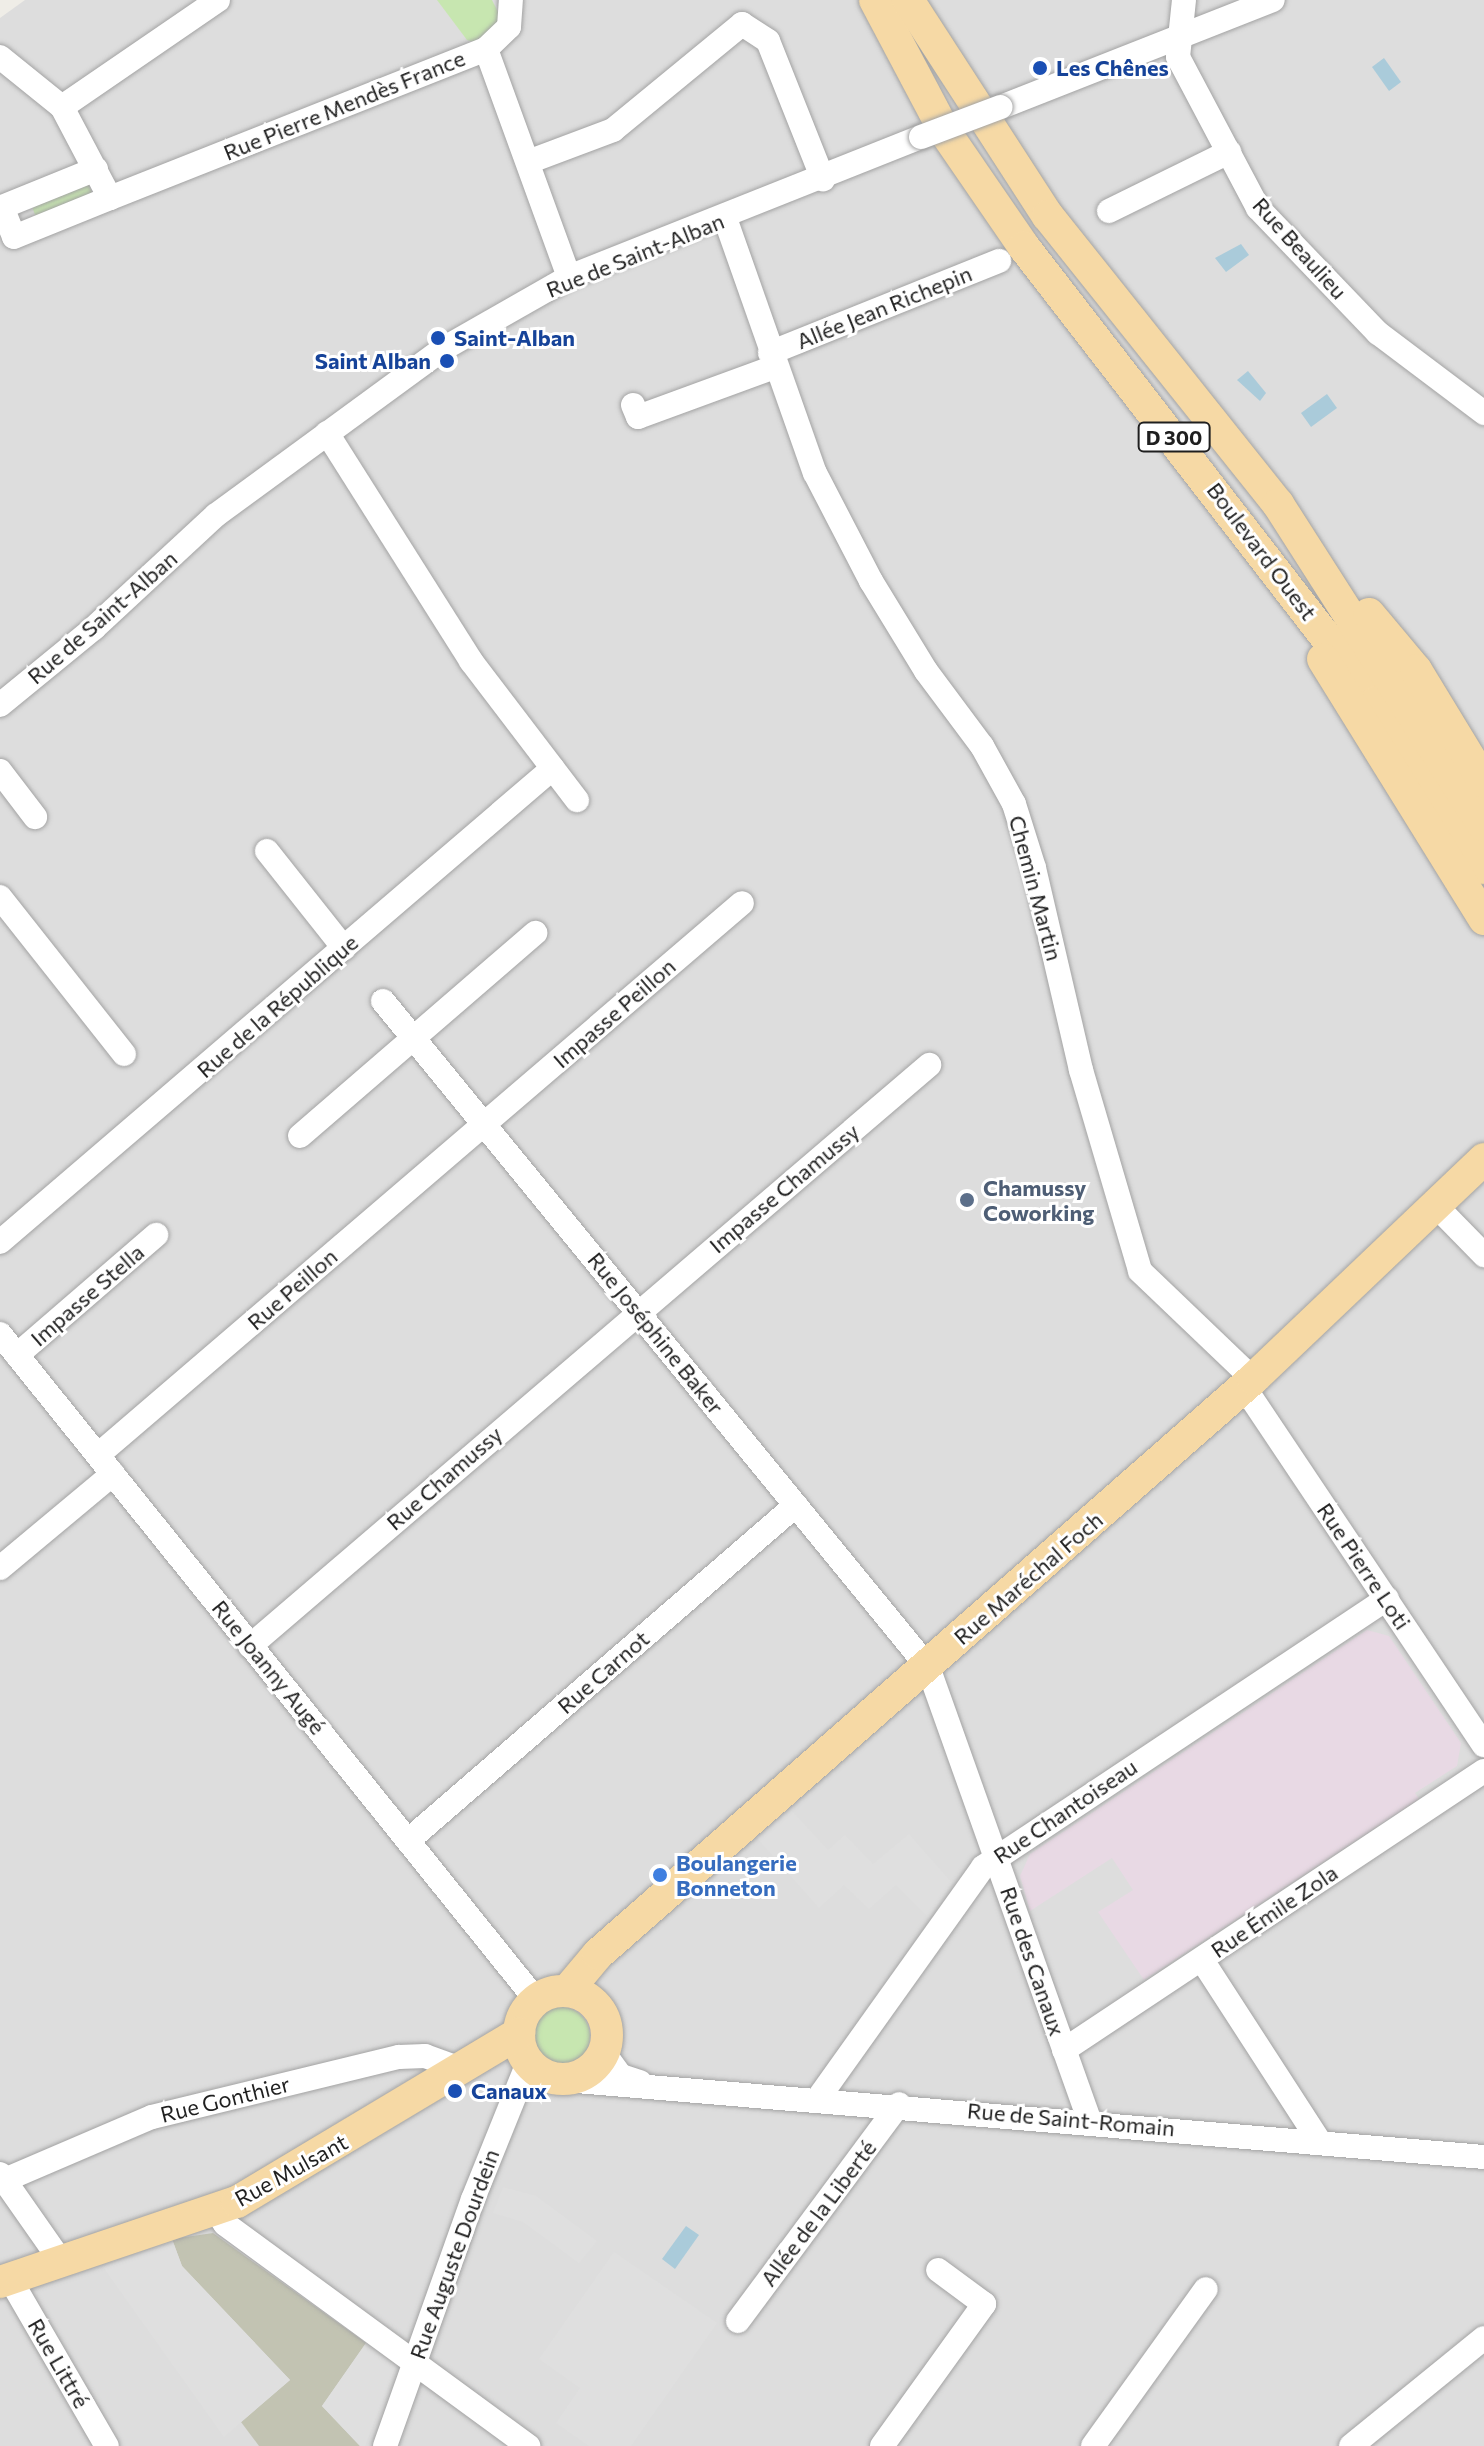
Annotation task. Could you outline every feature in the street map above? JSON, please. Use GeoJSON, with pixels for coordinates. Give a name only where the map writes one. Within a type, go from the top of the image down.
{"type":"FeatureCollection","features":[{"type":"Feature","properties":{"kind":"main road","name":"Boulevard Ouest"},"geometry":{"type":"LineString","coordinates":[[875,0],[945,132],[1024,247],[1252,535],[1376,702],[1484,868]]}},
{"type":"Feature","properties":{"kind":"main road","name":"Boulevard Ouest"},"geometry":{"type":"LineString","coordinates":[[908,0],[1048,216],[1278,504],[1484,826]]}},
{"type":"Feature","properties":{"kind":"main road"},"geometry":{"type":"LineString","coordinates":[[1278,504],[1416,670],[1484,782]]}},
{"type":"Feature","properties":{"kind":"main road"},"geometry":{"type":"LineString","coordinates":[[1252,535],[1361,725],[1484,919]]}},
{"type":"Feature","properties":{"kind":"main road","name":"Rue Maréchal Foch"},"geometry":{"type":"LineString","coordinates":[[567,1991],[598,1954],[1248,1383],[1484,1159]]}},
{"type":"Feature","properties":{"kind":"main road"},"geometry":{"type":"LineString","coordinates":[[567,1991],[588,1999],[603,2016],[608,2031],[604,2053],[592,2070],[565,2080],[543,2075],[528,2063],[519,2033],[536,2000],[567,1991]]}},
{"type":"Feature","properties":{"kind":"main road","name":"Rue Mulsant"},"geometry":{"type":"LineString","coordinates":[[5,2281],[237,2202],[339,2144],[519,2033]]}},
{"type":"Feature","properties":{"kind":"street"},"geometry":{"type":"LineString","coordinates":[[62,107],[218,0]]}},
{"type":"Feature","properties":{"kind":"street"},"geometry":{"type":"LineString","coordinates":[[486,49],[509,27],[511,0]]}},
{"type":"Feature","properties":{"kind":"street","name":"Rue Beaulieu"},"geometry":{"type":"LineString","coordinates":[[1184,0],[1178,57],[1258,208],[1378,333],[1484,413]]}},
{"type":"Feature","properties":{"kind":"street","name":"Rue de Saint-Alban"},"geometry":{"type":"LineString","coordinates":[[0,705],[94,628],[216,515],[418,364],[569,277],[1273,0]]}},
{"type":"Feature","properties":{"kind":"street"},"geometry":{"type":"LineString","coordinates":[[528,162],[613,130],[742,24],[768,41],[823,179]]}},
{"type":"Feature","properties":{"kind":"street","name":"Rue Pierre Mendès France"},"geometry":{"type":"LineString","coordinates":[[96,169],[2,207],[14,237],[486,49],[569,277]]}},
{"type":"Feature","properties":{"kind":"street"},"geometry":{"type":"LineString","coordinates":[[0,57],[62,107],[110,198]]}},
{"type":"Feature","properties":{"kind":"street"},"geometry":{"type":"LineString","coordinates":[[1109,211],[1229,152]]}},
{"type":"Feature","properties":{"kind":"street","name":"Chemin Martin"},"geometry":{"type":"LineString","coordinates":[[725,218],[772,360],[815,473],[871,581],[926,671],[982,746],[1014,804],[1034,868],[1081,1070],[1140,1271],[1248,1383]]}},
{"type":"Feature","properties":{"kind":"street","name":"Allée Jean Richepin"},"geometry":{"type":"LineString","coordinates":[[633,405],[638,417],[999,261]]}},
{"type":"Feature","properties":{"kind":"street"},"geometry":{"type":"LineString","coordinates":[[327,433],[471,661],[577,800]]}},
{"type":"Feature","properties":{"kind":"street","name":"Rue de la République"},"geometry":{"type":"LineString","coordinates":[[0,1242],[553,768]]}},
{"type":"Feature","properties":{"kind":"street"},"geometry":{"type":"LineString","coordinates":[[0,771],[35,817]]}},
{"type":"Feature","properties":{"kind":"street"},"geometry":{"type":"LineString","coordinates":[[267,851],[344,948]]}},
{"type":"Feature","properties":{"kind":"street"},"geometry":{"type":"LineString","coordinates":[[0,897],[124,1054]]}},
{"type":"Feature","properties":{"kind":"street","name":"Impasse Peillon"},"geometry":{"type":"LineString","coordinates":[[486,1124],[742,903]]}},
{"type":"Feature","properties":{"kind":"street"},"geometry":{"type":"LineString","coordinates":[[300,1136],[535,933]]}},
{"type":"Feature","properties":{"kind":"street","name":"Rue Joséphine Baker"},"geometry":{"type":"LineString","coordinates":[[383,1001],[928,1667]]}},
{"type":"Feature","properties":{"kind":"street","name":"Impasse Chamussy"},"geometry":{"type":"LineString","coordinates":[[638,1311],[929,1065]]}},
{"type":"Feature","properties":{"kind":"street","name":"Rue Peillon"},"geometry":{"type":"LineString","coordinates":[[0,1568],[105,1464],[486,1124]]}},
{"type":"Feature","properties":{"kind":"street"},"geometry":{"type":"LineString","coordinates":[[1436,1206],[1484,1255]]}},
{"type":"Feature","properties":{"kind":"street","name":"Impasse Stella"},"geometry":{"type":"LineString","coordinates":[[17,1355],[156,1235]]}},
{"type":"Feature","properties":{"kind":"street","name":"Rue Chamussy"},"geometry":{"type":"LineString","coordinates":[[250,1646],[638,1311]]}},
{"type":"Feature","properties":{"kind":"street","name":"Rue Joanny Augé"},"geometry":{"type":"LineString","coordinates":[[0,1334],[250,1646],[410,1839],[536,2000]]}},
{"type":"Feature","properties":{"kind":"street","name":"Rue Pierre Loti"},"geometry":{"type":"LineString","coordinates":[[1248,1383],[1484,1745]]}},
{"type":"Feature","properties":{"kind":"street","name":"Rue Carnot"},"geometry":{"type":"LineString","coordinates":[[410,1839],[796,1505]]}},
{"type":"Feature","properties":{"kind":"street","name":"Rue Chantoiseau"},"geometry":{"type":"LineString","coordinates":[[817,2100],[996,1855],[1387,1599]]}},
{"type":"Feature","properties":{"kind":"street","name":"Rue des Canaux"},"geometry":{"type":"LineString","coordinates":[[928,1667],[1089,2120]]}},
{"type":"Feature","properties":{"kind":"street","name":"Rue Émile Zola"},"geometry":{"type":"LineString","coordinates":[[1064,2050],[1484,1771]]}},
{"type":"Feature","properties":{"kind":"street"},"geometry":{"type":"LineString","coordinates":[[1202,1960],[1318,2139]]}},
{"type":"Feature","properties":{"kind":"street","name":"Rue de Saint-Romain"},"geometry":{"type":"LineString","coordinates":[[604,2053],[621,2076],[657,2086]]}},
{"type":"Feature","properties":{"kind":"street","name":"Rue Gonthier"},"geometry":{"type":"LineString","coordinates":[[2,2179],[152,2117],[399,2057],[425,2056],[458,2068]]}},
{"type":"Feature","properties":{"kind":"street","name":"Rue Auguste Dourdein"},"geometry":{"type":"LineString","coordinates":[[385,2446],[528,2063]]}},
{"type":"Feature","properties":{"kind":"street","name":"Rue de Saint-Romain"},"geometry":{"type":"LineString","coordinates":[[565,2080],[1318,2139],[1484,2157]]}},
{"type":"Feature","properties":{"kind":"street","name":"Allée de la Liberté"},"geometry":{"type":"LineString","coordinates":[[738,2321],[899,2104]]}},
{"type":"Feature","properties":{"kind":"street"},"geometry":{"type":"LineString","coordinates":[[2,2179],[61,2261]]}},
{"type":"Feature","properties":{"kind":"street"},"geometry":{"type":"LineString","coordinates":[[215,2210],[225,2224],[528,2446]]}},
{"type":"Feature","properties":{"kind":"street"},"geometry":{"type":"LineString","coordinates":[[882,2446],[984,2304],[938,2270]]}},
{"type":"Feature","properties":{"kind":"street","name":"Rue Littré"},"geometry":{"type":"LineString","coordinates":[[5,2281],[107,2446]]}},
{"type":"Feature","properties":{"kind":"street"},"geometry":{"type":"LineString","coordinates":[[1093,2446],[1206,2289]]}},
{"type":"Feature","properties":{"kind":"street"},"geometry":{"type":"LineString","coordinates":[[1351,2446],[1484,2338]]}},
{"type":"Feature","properties":{"kind":"shaded area"},"geometry":{"type":"Polygon","coordinates":[[[25,0],[1484,0],[1484,2446],[0,2446],[0,18],[25,0]]]}},
{"type":"Feature","properties":{"kind":"shaded area"},"geometry":{"type":"Polygon","coordinates":[[[1367,1630],[1389,1636],[1461,1743],[1457,1766],[1415,1793],[1419,1799],[1144,1980],[1098,1912],[1133,1890],[1112,1858],[1030,1911],[1020,1876],[1030,1854],[1367,1630]]]}},
{"type":"Feature","properties":{"kind":"shaded area"},"geometry":{"type":"Polygon","coordinates":[[[789,1808],[828,1850],[845,1835],[873,1864],[909,1834],[952,1883],[929,1918],[896,1885],[869,1909],[844,1885],[819,1908],[756,1837],[789,1808]]]}},
{"type":"Feature","properties":{"kind":"shaded area"},"geometry":{"type":"Polygon","coordinates":[[[503,2187],[536,2196],[597,2241],[579,2263],[523,2222],[493,2213],[503,2187]]]}},
{"type":"Feature","properties":{"kind":"shaded area"},"geometry":{"type":"Polygon","coordinates":[[[213,2233],[366,2343],[322,2406],[360,2446],[259,2446],[241,2422],[290,2380],[182,2266],[172,2239],[213,2233]]]}},
{"type":"Feature","properties":{"kind":"shaded area"},"geometry":{"type":"Polygon","coordinates":[[[172,2239],[182,2266],[290,2380],[224,2437],[103,2267],[172,2239]]]}},
{"type":"Feature","properties":{"kind":"shaded area"},"geometry":{"type":"Polygon","coordinates":[[[614,2252],[717,2323],[631,2446],[589,2446],[556,2423],[580,2388],[539,2359],[614,2252]]]}},
{"type":"Feature","properties":{"kind":"shaded area"},"geometry":{"type":"Polygon","coordinates":[[[366,2343],[397,2363],[365,2446],[360,2446],[322,2406],[366,2343]]]}},
{"type":"Feature","properties":{"kind":"green space"},"geometry":{"type":"Polygon","coordinates":[[[437,0],[492,0],[501,18],[477,43],[467,40],[437,0]]]}},
{"type":"Feature","properties":{"kind":"green space"},"geometry":{"type":"Polygon","coordinates":[[[87,181],[94,198],[37,220],[31,204],[87,181]]]}},
{"type":"Feature","properties":{"kind":"green space"},"geometry":{"type":"Polygon","coordinates":[[[561,2007],[582,2015],[590,2036],[582,2057],[561,2065],[540,2057],[532,2036],[540,2015],[561,2007]]]}},
{"type":"Feature","properties":{"kind":"water"},"geometry":{"type":"Polygon","coordinates":[[[1384,58],[1401,82],[1389,91],[1372,67],[1384,58]]]}},
{"type":"Feature","properties":{"kind":"water"},"geometry":{"type":"Polygon","coordinates":[[[1241,244],[1249,255],[1226,272],[1215,258],[1241,244]]]}},
{"type":"Feature","properties":{"kind":"water"},"geometry":{"type":"Polygon","coordinates":[[[1248,371],[1266,393],[1260,401],[1237,380],[1248,371]]]}},
{"type":"Feature","properties":{"kind":"water"},"geometry":{"type":"Polygon","coordinates":[[[1327,394],[1337,408],[1311,427],[1301,413],[1327,394]]]}},
{"type":"Feature","properties":{"kind":"water"},"geometry":{"type":"Polygon","coordinates":[[[686,2226],[699,2235],[675,2269],[662,2259],[686,2226]]]}},
{"type":"Feature","properties":{"kind":"place","name":"Les Chênes"},"geometry":{"type":"Point","coordinates":[1040,68]}},
{"type":"Feature","properties":{"kind":"place","name":"Saint-Alban"},"geometry":{"type":"Point","coordinates":[438,338]}},
{"type":"Feature","properties":{"kind":"place","name":"Saint Alban"},"geometry":{"type":"Point","coordinates":[447,361]}},
{"type":"Feature","properties":{"kind":"place","name":"Chamussy Coworking"},"geometry":{"type":"Point","coordinates":[967,1200]}},
{"type":"Feature","properties":{"kind":"place","name":"Boulangerie Bonneton"},"geometry":{"type":"Point","coordinates":[660,1875]}},
{"type":"Feature","properties":{"kind":"place","name":"Canaux"},"geometry":{"type":"Point","coordinates":[455,2091]}}]}
